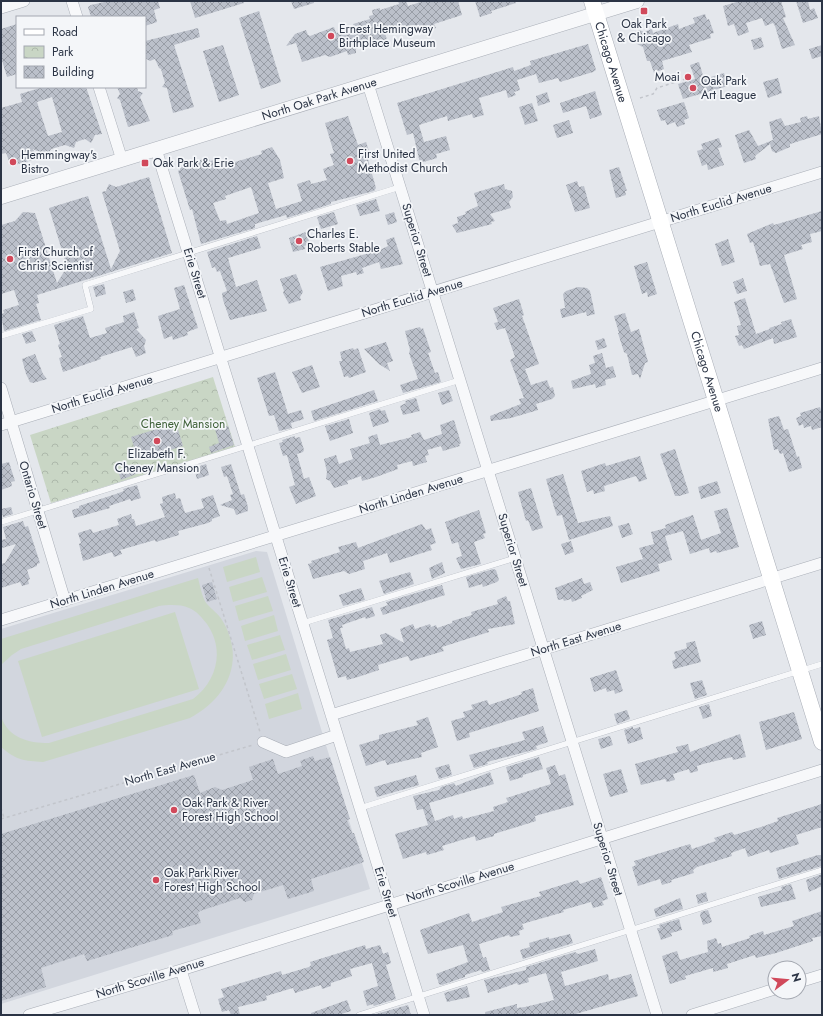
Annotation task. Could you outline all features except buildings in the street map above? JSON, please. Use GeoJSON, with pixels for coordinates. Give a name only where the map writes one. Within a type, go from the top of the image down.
{"type":"FeatureCollection","features":[{"type":"Feature","properties":{"kind":"main road","name":"Chicago Avenue"},"geometry":{"type":"LineString","coordinates":[[594,7],[822,742]]}},
{"type":"Feature","properties":{"kind":"street"},"geometry":{"type":"LineString","coordinates":[[1,8],[24,1]]}},
{"type":"Feature","properties":{"kind":"street"},"geometry":{"type":"LineString","coordinates":[[72,1],[77,16]]}},
{"type":"Feature","properties":{"kind":"street","name":"North Oak Park Avenue"},"geometry":{"type":"LineString","coordinates":[[1,197],[368,84],[594,7],[637,1]]}},
{"type":"Feature","properties":{"kind":"street","name":"Superior Street"},"geometry":{"type":"LineString","coordinates":[[368,84],[657,1015]]}},
{"type":"Feature","properties":{"kind":"street"},"geometry":{"type":"LineString","coordinates":[[99,88],[122,160]]}},
{"type":"Feature","properties":{"kind":"street","name":"Erie Street"},"geometry":{"type":"LineString","coordinates":[[156,149],[424,1015]]}},
{"type":"Feature","properties":{"kind":"street","name":"North Euclid Avenue"},"geometry":{"type":"LineString","coordinates":[[6,423],[822,172]]}},
{"type":"Feature","properties":{"kind":"street","name":"North Linden Avenue"},"geometry":{"type":"LineString","coordinates":[[1,620],[822,368]]}},
{"type":"Feature","properties":{"kind":"street","name":"Ontario Street"},"geometry":{"type":"LineString","coordinates":[[1,388],[6,423],[38,511],[65,601]]}},
{"type":"Feature","properties":{"kind":"street","name":"North East Avenue"},"geometry":{"type":"LineString","coordinates":[[331,715],[822,563]]}},
{"type":"Feature","properties":{"kind":"street"},"geometry":{"type":"LineString","coordinates":[[263,742],[286,752],[337,735]]}},
{"type":"Feature","properties":{"kind":"street","name":"North Scoville Avenue"},"geometry":{"type":"LineString","coordinates":[[29,1015],[181,970],[822,770]]}},
{"type":"Feature","properties":{"kind":"street"},"geometry":{"type":"LineString","coordinates":[[181,970],[195,1015]]}},
{"type":"Feature","properties":{"kind":"street"},"geometry":{"type":"LineString","coordinates":[[807,980],[822,975]]}},
{"type":"Feature","properties":{"kind":"street"},"geometry":{"type":"LineString","coordinates":[[692,1015],[767,992]]}},
{"type":"Feature","properties":{"kind":"lane"},"geometry":{"type":"LineString","coordinates":[[1,336],[91,309],[85,285],[400,187]]}},
{"type":"Feature","properties":{"kind":"lane"},"geometry":{"type":"LineString","coordinates":[[1,522],[460,380]]}},
{"type":"Feature","properties":{"kind":"lane"},"geometry":{"type":"LineString","coordinates":[[303,623],[515,558]]}},
{"type":"Feature","properties":{"kind":"lane"},"geometry":{"type":"LineString","coordinates":[[360,808],[822,664]]}},
{"type":"Feature","properties":{"kind":"lane"},"geometry":{"type":"LineString","coordinates":[[358,1015],[822,870]]}},
{"type":"Feature","properties":{"kind":"path"},"geometry":{"type":"LineString","coordinates":[[640,98],[653,94],[656,88],[685,79],[686,81]]}},
{"type":"Feature","properties":{"kind":"path"},"geometry":{"type":"LineString","coordinates":[[208,564],[263,742]]}},
{"type":"Feature","properties":{"kind":"path","name":"North East Avenue"},"geometry":{"type":"LineString","coordinates":[[1,819],[263,742]]}},
{"type":"Feature","properties":{"kind":"path"},"geometry":{"type":"LineString","coordinates":[[1,808],[4,818]]}},
{"type":"Feature","properties":{"kind":"shaded area","name":"Oak Park & River Forest High School"},"geometry":{"type":"Polygon","coordinates":[[[256,551],[267,552],[370,889],[1,1004],[1,629],[256,551]]]}},
{"type":"Feature","properties":{"kind":"green space","name":"Cheney Mansion"},"geometry":{"type":"Polygon","coordinates":[[[213,377],[235,447],[51,503],[30,435],[213,377]]]}},
{"type":"Feature","properties":{"kind":"green space"},"geometry":{"type":"Polygon","coordinates":[[[256,557],[260,572],[227,582],[223,567],[256,557]]]}},
{"type":"Feature","properties":{"kind":"green space"},"geometry":{"type":"Polygon","coordinates":[[[262,577],[267,592],[233,602],[229,587],[262,577]]]}},
{"type":"Feature","properties":{"kind":"green space"},"geometry":{"type":"Polygon","coordinates":[[[198,578],[201,591],[207,604],[219,615],[222,620],[229,635],[232,649],[232,663],[229,676],[223,688],[214,700],[203,710],[190,718],[43,762],[20,759],[11,755],[1,747],[1,716],[8,730],[20,738],[34,742],[49,743],[193,699],[201,692],[213,674],[217,654],[213,634],[207,624],[192,609],[174,605],[159,606],[21,649],[1,665],[1,639],[198,578]]]}},
{"type":"Feature","properties":{"kind":"green space"},"geometry":{"type":"Polygon","coordinates":[[[268,596],[273,611],[239,621],[235,606],[268,596]]]}},
{"type":"Feature","properties":{"kind":"green space"},"geometry":{"type":"Polygon","coordinates":[[[175,612],[199,689],[42,737],[18,661],[175,612]]]}},
{"type":"Feature","properties":{"kind":"green space"},"geometry":{"type":"Polygon","coordinates":[[[274,615],[278,631],[245,641],[241,626],[274,615]]]}},
{"type":"Feature","properties":{"kind":"green space"},"geometry":{"type":"Polygon","coordinates":[[[280,635],[285,650],[252,660],[247,645],[280,635]]]}},
{"type":"Feature","properties":{"kind":"green space"},"geometry":{"type":"Polygon","coordinates":[[[286,654],[291,670],[258,680],[253,664],[286,654]]]}},
{"type":"Feature","properties":{"kind":"green space"},"geometry":{"type":"Polygon","coordinates":[[[292,674],[297,689],[264,699],[259,684],[292,674]]]}},
{"type":"Feature","properties":{"kind":"green space"},"geometry":{"type":"Polygon","coordinates":[[[298,693],[302,709],[269,719],[265,704],[298,693]]]}},
{"type":"Feature","properties":{"kind":"place","name":"Oak Park & Chicago"},"geometry":{"type":"Point","coordinates":[644,11]}},
{"type":"Feature","properties":{"kind":"place","name":"Ernest Hemingway Birthplace Museum"},"geometry":{"type":"Point","coordinates":[331,36]}},
{"type":"Feature","properties":{"kind":"place","name":"Moai"},"geometry":{"type":"Point","coordinates":[688,77]}},
{"type":"Feature","properties":{"kind":"place","name":"Oak Park Art League"},"geometry":{"type":"Point","coordinates":[693,88]}},
{"type":"Feature","properties":{"kind":"place","name":"First United Methodist Church"},"geometry":{"type":"Point","coordinates":[350,161]}},
{"type":"Feature","properties":{"kind":"place","name":"Hemmingway's Bistro"},"geometry":{"type":"Point","coordinates":[13,162]}},
{"type":"Feature","properties":{"kind":"place","name":"Oak Park & Erie"},"geometry":{"type":"Point","coordinates":[145,163]}},
{"type":"Feature","properties":{"kind":"place","name":"Charles E. Roberts Stable"},"geometry":{"type":"Point","coordinates":[299,241]}},
{"type":"Feature","properties":{"kind":"place","name":"First Church of Christ Scientist"},"geometry":{"type":"Point","coordinates":[10,259]}},
{"type":"Feature","properties":{"kind":"place","name":"Elizabeth F. Cheney Mansion"},"geometry":{"type":"Point","coordinates":[157,441]}},
{"type":"Feature","properties":{"kind":"place","name":"Oak Park & River Forest High School"},"geometry":{"type":"Point","coordinates":[174,810]}},
{"type":"Feature","properties":{"kind":"place","name":"Oak Park River Forest High School"},"geometry":{"type":"Point","coordinates":[156,880]}}]}
